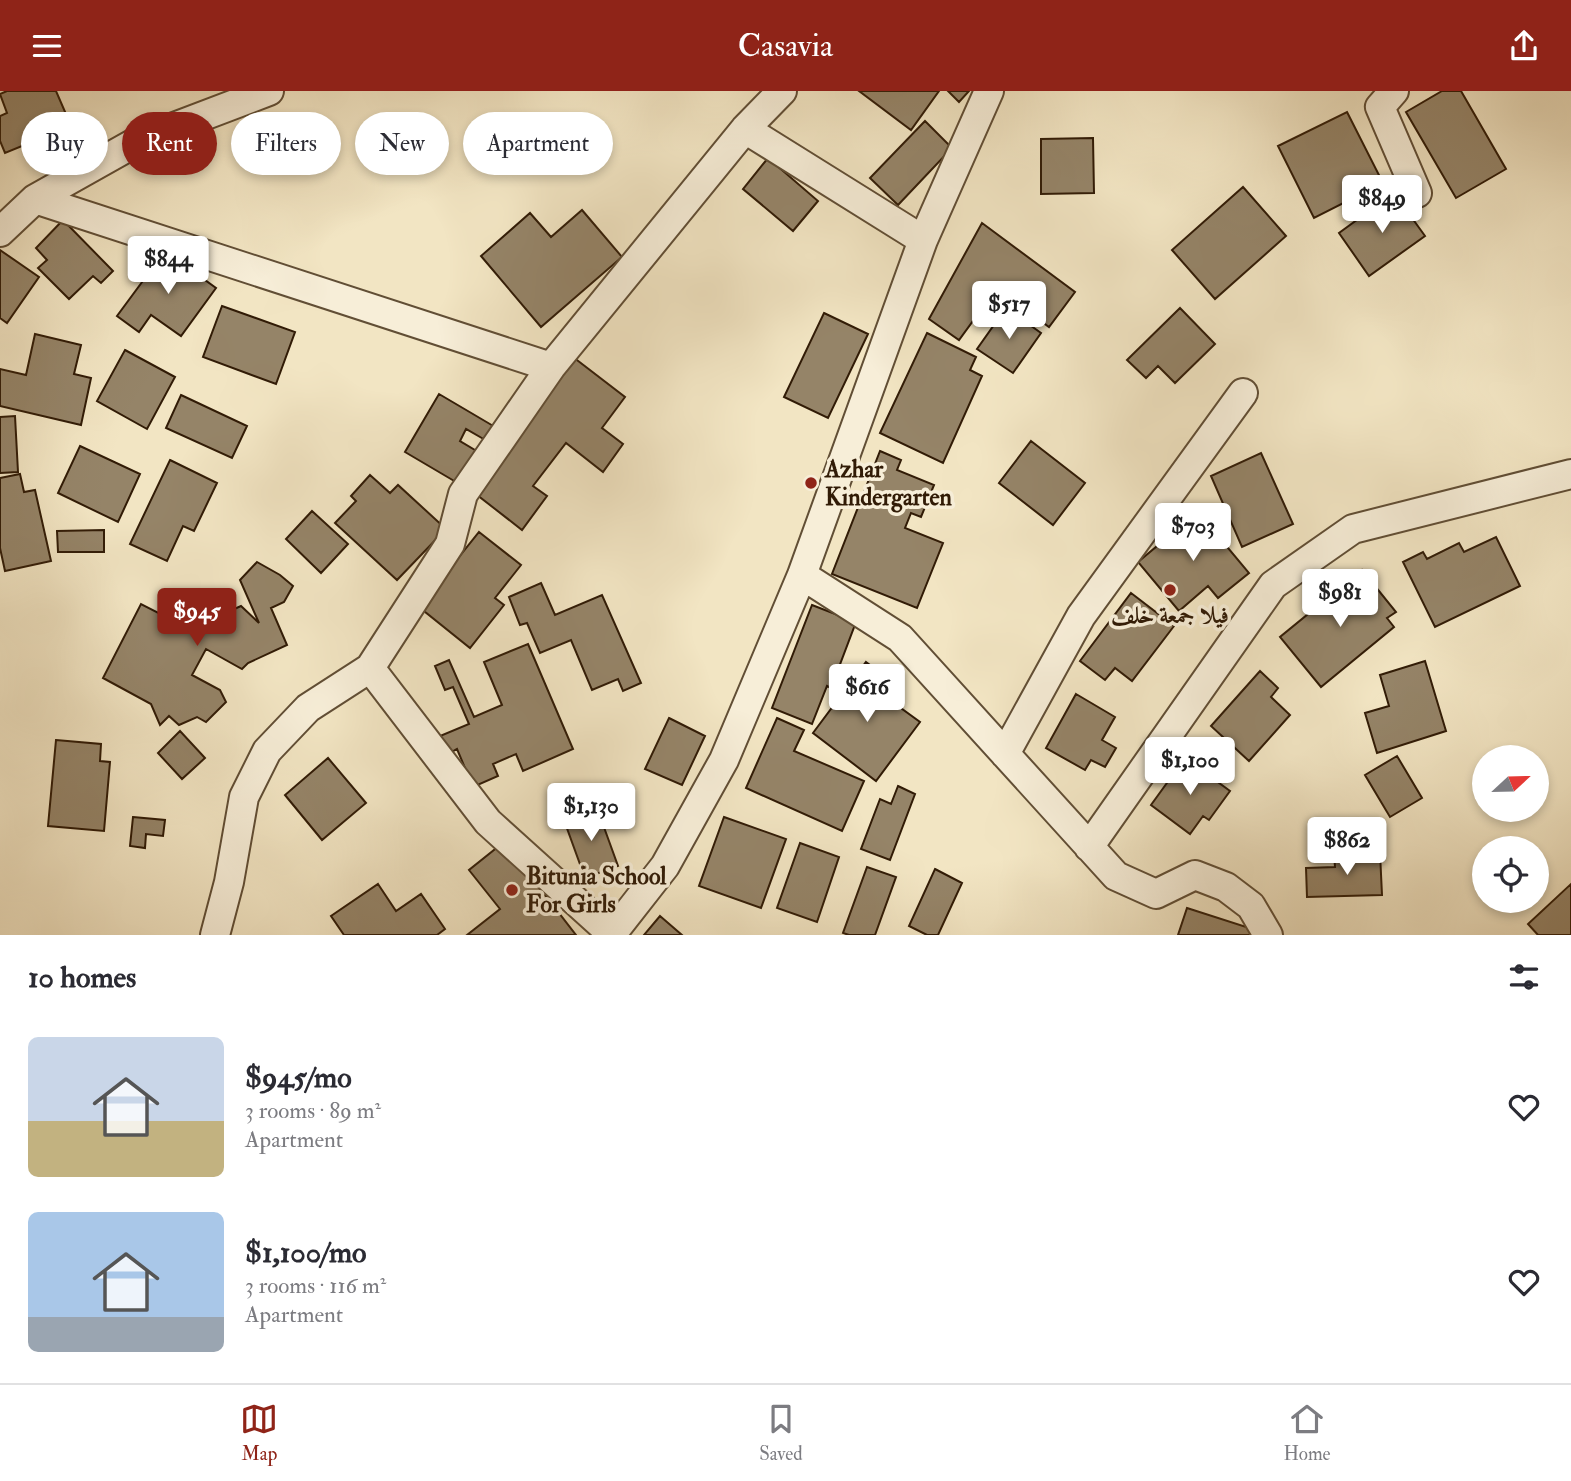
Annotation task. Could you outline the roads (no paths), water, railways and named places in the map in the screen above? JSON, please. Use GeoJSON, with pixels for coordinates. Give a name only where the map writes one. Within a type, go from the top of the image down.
{"type":"FeatureCollection","features":[{"type":"Feature","properties":{"kind":"street"},"geometry":{"type":"LineString","coordinates":[[0,232],[35,199],[140,140],[269,91]]}},
{"type":"Feature","properties":{"kind":"street"},"geometry":{"type":"LineString","coordinates":[[215,935],[229,882],[244,797],[267,751],[308,708],[370,669],[450,544],[463,494],[551,367],[745,129],[782,91]]}},
{"type":"Feature","properties":{"kind":"street"},"geometry":{"type":"LineString","coordinates":[[370,669],[488,822],[611,935],[665,866],[724,760],[802,575],[923,240],[989,91]]}},
{"type":"Feature","properties":{"kind":"street"},"geometry":{"type":"LineString","coordinates":[[1394,91],[1380,107],[1417,193]]}},
{"type":"Feature","properties":{"kind":"street"},"geometry":{"type":"LineString","coordinates":[[745,129],[923,240]]}},
{"type":"Feature","properties":{"kind":"street"},"geometry":{"type":"LineString","coordinates":[[35,199],[551,367]]}},
{"type":"Feature","properties":{"kind":"street"},"geometry":{"type":"LineString","coordinates":[[1005,754],[1080,616],[1243,393]]}},
{"type":"Feature","properties":{"kind":"street"},"geometry":{"type":"LineString","coordinates":[[1089,847],[1273,586],[1353,529],[1571,474]]}},
{"type":"Feature","properties":{"kind":"street"},"geometry":{"type":"LineString","coordinates":[[802,575],[900,638],[1116,876],[1156,894],[1195,875],[1226,887],[1251,906],[1268,935]]}},
{"type":"Feature","properties":{"kind":"place","name":"Azhar Kindergarten"},"geometry":{"type":"Point","coordinates":[811,483]}},
{"type":"Feature","properties":{"kind":"place","name":"فيلا جمعة خلف"},"geometry":{"type":"Point","coordinates":[1170,590]}},
{"type":"Feature","properties":{"kind":"place","name":"Bitunia School For Girls"},"geometry":{"type":"Point","coordinates":[512,890]}}]}
